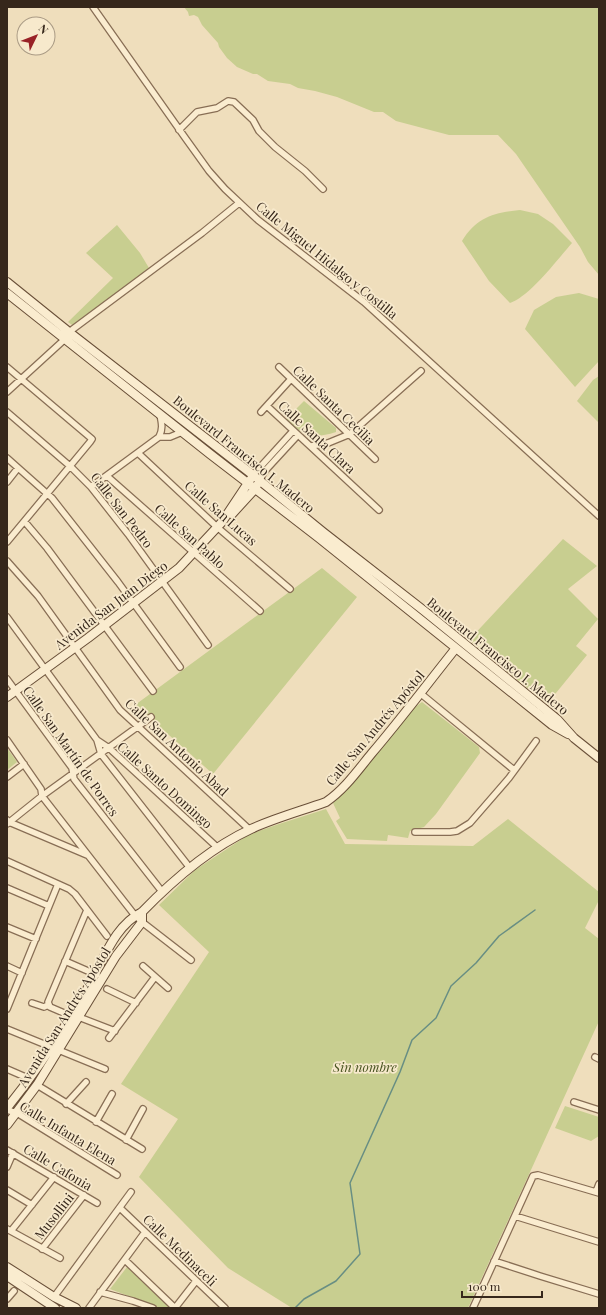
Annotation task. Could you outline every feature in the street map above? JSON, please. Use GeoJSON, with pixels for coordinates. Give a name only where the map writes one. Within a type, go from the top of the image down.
{"type":"FeatureCollection","features":[{"type":"Feature","properties":{"kind":"street","name":"Calle Miguel Hidalgo y Costilla"},"geometry":{"type":"LineString","coordinates":[[93,7],[209,171],[239,203],[258,220],[364,302],[599,516]]}},
{"type":"Feature","properties":{"kind":"street"},"geometry":{"type":"LineString","coordinates":[[179,130],[197,112],[217,108],[228,101],[234,102],[253,120],[259,131],[275,147],[305,171],[323,189]]}},
{"type":"Feature","properties":{"kind":"street"},"geometry":{"type":"LineString","coordinates":[[7,392],[67,335],[202,233],[239,203]]}},
{"type":"Feature","properties":{"kind":"street","name":"Boulevard Francisco I. Madero"},"geometry":{"type":"LineString","coordinates":[[7,282],[160,415],[319,538],[456,648],[557,719],[574,738],[599,758]]}},
{"type":"Feature","properties":{"kind":"street","name":"Boulevard Francisco I. Madero"},"geometry":{"type":"LineString","coordinates":[[7,293],[67,335],[256,478],[423,610],[514,689]]}},
{"type":"Feature","properties":{"kind":"street"},"geometry":{"type":"LineString","coordinates":[[7,367],[91,437],[92,440],[7,542]]}},
{"type":"Feature","properties":{"kind":"street","name":"Calle Santa Cecilia"},"geometry":{"type":"LineString","coordinates":[[278,367],[375,459]]}},
{"type":"Feature","properties":{"kind":"street"},"geometry":{"type":"LineString","coordinates":[[311,446],[328,443],[350,434],[421,371]]}},
{"type":"Feature","properties":{"kind":"street","name":"Calle Santa Clara"},"geometry":{"type":"LineString","coordinates":[[291,379],[266,406],[379,510]]}},
{"type":"Feature","properties":{"kind":"street"},"geometry":{"type":"LineString","coordinates":[[260,412],[266,406]]}},
{"type":"Feature","properties":{"kind":"street","name":"Calle San Pedro"},"geometry":{"type":"LineString","coordinates":[[7,412],[71,467],[91,487],[128,534],[208,645]]}},
{"type":"Feature","properties":{"kind":"street"},"geometry":{"type":"LineString","coordinates":[[91,487],[138,454],[159,437],[162,432],[163,425],[160,415]]}},
{"type":"Feature","properties":{"kind":"street"},"geometry":{"type":"LineString","coordinates":[[159,437],[170,436],[182,432]]}},
{"type":"Feature","properties":{"kind":"street"},"geometry":{"type":"LineString","coordinates":[[256,478],[264,472],[295,433]]}},
{"type":"Feature","properties":{"kind":"street","name":"Calle San Lucas"},"geometry":{"type":"LineString","coordinates":[[138,454],[220,524],[290,589]]}},
{"type":"Feature","properties":{"kind":"street"},"geometry":{"type":"LineString","coordinates":[[7,458],[48,494],[134,604],[180,667]]}},
{"type":"Feature","properties":{"kind":"street"},"geometry":{"type":"LineString","coordinates":[[7,482],[18,468]]}},
{"type":"Feature","properties":{"kind":"street","name":"Calle San Pablo"},"geometry":{"type":"LineString","coordinates":[[107,476],[260,611]]}},
{"type":"Feature","properties":{"kind":"street","name":"Avenida San Juan Diego"},"geometry":{"type":"LineString","coordinates":[[7,697],[46,670],[134,604],[179,568],[194,554],[220,524],[248,484],[256,478]]}},
{"type":"Feature","properties":{"kind":"street","name":"Avenida San Juan Diego"},"geometry":{"type":"LineString","coordinates":[[220,524],[233,513],[255,489],[256,478]]}},
{"type":"Feature","properties":{"kind":"street"},"geometry":{"type":"LineString","coordinates":[[25,522],[47,548],[153,691]]}},
{"type":"Feature","properties":{"kind":"street","name":"Calle San Antonio Abad"},"geometry":{"type":"LineString","coordinates":[[7,561],[38,596],[120,710],[250,830]]}},
{"type":"Feature","properties":{"kind":"street","name":"Calle Santo Domingo"},"geometry":{"type":"LineString","coordinates":[[7,617],[97,740],[108,748],[218,848]]}},
{"type":"Feature","properties":{"kind":"street","name":"Calle San Andrés Apóstol"},"geometry":{"type":"LineString","coordinates":[[139,914],[190,868],[218,848],[267,822],[326,802],[334,797],[347,784],[456,648]]}},
{"type":"Feature","properties":{"kind":"street","name":"Calle San Martín de Porres"},"geometry":{"type":"LineString","coordinates":[[7,679],[72,768],[74,779],[163,891]]}},
{"type":"Feature","properties":{"kind":"street"},"geometry":{"type":"LineString","coordinates":[[420,693],[514,770]]}},
{"type":"Feature","properties":{"kind":"street"},"geometry":{"type":"LineString","coordinates":[[89,856],[8,822],[151,717]]}},
{"type":"Feature","properties":{"kind":"street"},"geometry":{"type":"LineString","coordinates":[[7,740],[41,789],[42,796],[89,856],[139,914],[142,922],[191,960]]}},
{"type":"Feature","properties":{"kind":"street","name":"Calle Santo Domingo"},"geometry":{"type":"LineString","coordinates":[[97,740],[101,754],[190,868]]}},
{"type":"Feature","properties":{"kind":"street"},"geometry":{"type":"LineString","coordinates":[[415,832],[457,831],[470,823],[509,778],[536,741]]}},
{"type":"Feature","properties":{"kind":"street"},"geometry":{"type":"LineString","coordinates":[[7,777],[24,764]]}},
{"type":"Feature","properties":{"kind":"street"},"geometry":{"type":"LineString","coordinates":[[7,861],[72,891],[107,936]]}},
{"type":"Feature","properties":{"kind":"street"},"geometry":{"type":"LineString","coordinates":[[7,1007],[58,884]]}},
{"type":"Feature","properties":{"kind":"street"},"geometry":{"type":"LineString","coordinates":[[7,888],[49,906]]}},
{"type":"Feature","properties":{"kind":"street"},"geometry":{"type":"LineString","coordinates":[[48,1005],[87,910]]}},
{"type":"Feature","properties":{"kind":"street","name":"Avenida San Andrés Apóstol"},"geometry":{"type":"LineString","coordinates":[[7,1125],[37,1086],[71,1015],[116,936],[122,928],[139,914]]}},
{"type":"Feature","properties":{"kind":"street","name":"Avenida San Andrés Apóstol"},"geometry":{"type":"LineString","coordinates":[[71,1015],[103,978],[121,949],[142,922]]}},
{"type":"Feature","properties":{"kind":"street"},"geometry":{"type":"LineString","coordinates":[[7,927],[36,939]]}},
{"type":"Feature","properties":{"kind":"street"},"geometry":{"type":"LineString","coordinates":[[65,961],[103,978]]}},
{"type":"Feature","properties":{"kind":"street"},"geometry":{"type":"LineString","coordinates":[[7,966],[22,973]]}},
{"type":"Feature","properties":{"kind":"street"},"geometry":{"type":"LineString","coordinates":[[143,966],[168,988]]}},
{"type":"Feature","properties":{"kind":"street"},"geometry":{"type":"LineString","coordinates":[[110,1038],[155,977]]}},
{"type":"Feature","properties":{"kind":"street"},"geometry":{"type":"LineString","coordinates":[[107,988],[136,1003]]}},
{"type":"Feature","properties":{"kind":"street"},"geometry":{"type":"LineString","coordinates":[[32,1003],[44,1007],[48,1005],[115,1031]]}},
{"type":"Feature","properties":{"kind":"street"},"geometry":{"type":"LineString","coordinates":[[7,1029],[105,1069]]}},
{"type":"Feature","properties":{"kind":"street","name":"Avenida San Andrés Apóstol"},"geometry":{"type":"LineString","coordinates":[[7,1109],[55,1048]]}},
{"type":"Feature","properties":{"kind":"street"},"geometry":{"type":"LineString","coordinates":[[7,1069],[30,1079]]}},
{"type":"Feature","properties":{"kind":"street"},"geometry":{"type":"LineString","coordinates":[[66,1104],[86,1082]]}},
{"type":"Feature","properties":{"kind":"street"},"geometry":{"type":"LineString","coordinates":[[37,1086],[142,1150]]}},
{"type":"Feature","properties":{"kind":"street"},"geometry":{"type":"LineString","coordinates":[[96,1122],[112,1094]]}},
{"type":"Feature","properties":{"kind":"street"},"geometry":{"type":"LineString","coordinates":[[574,1102],[599,1110]]}},
{"type":"Feature","properties":{"kind":"street","name":"Calle Infanta Elena"},"geometry":{"type":"LineString","coordinates":[[7,1109],[17,1113],[117,1175]]}},
{"type":"Feature","properties":{"kind":"street"},"geometry":{"type":"LineString","coordinates":[[126,1140],[143,1109]]}},
{"type":"Feature","properties":{"kind":"street","name":"Calle Cafonia"},"geometry":{"type":"LineString","coordinates":[[7,1150],[97,1203]]}},
{"type":"Feature","properties":{"kind":"street"},"geometry":{"type":"LineString","coordinates":[[7,1167],[13,1153]]}},
{"type":"Feature","properties":{"kind":"street"},"geometry":{"type":"LineString","coordinates":[[474,1308],[532,1178],[535,1175],[597,1192],[599,1184]]}},
{"type":"Feature","properties":{"kind":"street"},"geometry":{"type":"LineString","coordinates":[[54,1177],[32,1205],[9,1230],[60,1258]]}},
{"type":"Feature","properties":{"kind":"street"},"geometry":{"type":"LineString","coordinates":[[7,1190],[32,1205]]}},
{"type":"Feature","properties":{"kind":"street"},"geometry":{"type":"LineString","coordinates":[[54,1297],[131,1192]]}},
{"type":"Feature","properties":{"kind":"street","name":"Musollini"},"geometry":{"type":"LineString","coordinates":[[42,1249],[84,1196]]}},
{"type":"Feature","properties":{"kind":"street","name":"Calle Medinaceli"},"geometry":{"type":"LineString","coordinates":[[120,1208],[222,1307]]}},
{"type":"Feature","properties":{"kind":"street"},"geometry":{"type":"LineString","coordinates":[[515,1216],[599,1242]]}},
{"type":"Feature","properties":{"kind":"street"},"geometry":{"type":"LineString","coordinates":[[89,1308],[145,1232]]}},
{"type":"Feature","properties":{"kind":"street"},"geometry":{"type":"LineString","coordinates":[[125,1260],[175,1308],[196,1281]]}},
{"type":"Feature","properties":{"kind":"street"},"geometry":{"type":"LineString","coordinates":[[494,1261],[599,1294]]}},
{"type":"Feature","properties":{"kind":"street"},"geometry":{"type":"LineString","coordinates":[[7,1267],[43,1295],[55,1308]]}},
{"type":"Feature","properties":{"kind":"street"},"geometry":{"type":"LineString","coordinates":[[7,1276],[43,1295],[54,1297],[76,1308]]}},
{"type":"Feature","properties":{"kind":"street"},"geometry":{"type":"LineString","coordinates":[[7,1299],[14,1291]]}},
{"type":"Feature","properties":{"kind":"street"},"geometry":{"type":"LineString","coordinates":[[100,1292],[153,1308]]}},
{"type":"Feature","properties":{"kind":"green space"},"geometry":{"type":"Polygon","coordinates":[[[184,7],[599,7],[599,275],[588,262],[580,247],[516,154],[498,135],[449,135],[396,121],[383,112],[374,112],[337,97],[298,88],[290,84],[268,81],[257,74],[253,74],[237,67],[227,58],[219,47],[218,43],[202,25],[198,17],[194,15],[189,16],[184,7]]]}},
{"type":"Feature","properties":{"kind":"green space"},"geometry":{"type":"Polygon","coordinates":[[[520,210],[538,214],[553,224],[572,243],[534,286],[518,299],[510,303],[489,281],[462,241],[480,221],[494,215],[520,210]]]}},
{"type":"Feature","properties":{"kind":"green space"},"geometry":{"type":"Polygon","coordinates":[[[117,225],[140,253],[149,268],[75,327],[68,322],[113,278],[86,253],[117,225]]]}},
{"type":"Feature","properties":{"kind":"green space"},"geometry":{"type":"Polygon","coordinates":[[[579,293],[599,299],[599,361],[575,387],[525,329],[534,310],[556,297],[579,293]]]}},
{"type":"Feature","properties":{"kind":"green space"},"geometry":{"type":"Polygon","coordinates":[[[599,376],[599,423],[577,401],[593,380],[599,376]]]}},
{"type":"Feature","properties":{"kind":"green space"},"geometry":{"type":"Polygon","coordinates":[[[304,401],[336,428],[336,432],[320,436],[308,435],[285,420],[304,401]]]}},
{"type":"Feature","properties":{"kind":"green space"},"geometry":{"type":"Polygon","coordinates":[[[563,539],[597,566],[568,589],[598,619],[576,646],[587,655],[547,704],[469,640],[563,539]]]}},
{"type":"Feature","properties":{"kind":"green space"},"geometry":{"type":"Polygon","coordinates":[[[322,568],[357,597],[213,774],[135,705],[322,568]]]}},
{"type":"Feature","properties":{"kind":"green space"},"geometry":{"type":"Polygon","coordinates":[[[422,702],[479,747],[480,753],[436,814],[424,827],[410,831],[408,838],[388,835],[387,841],[347,839],[336,821],[340,818],[333,803],[343,793],[389,734],[415,707],[422,702]]]}},
{"type":"Feature","properties":{"kind":"green space"},"geometry":{"type":"Polygon","coordinates":[[[7,748],[17,762],[7,770],[7,748]]]}},
{"type":"Feature","properties":{"kind":"green space","name":"Sin nombre"},"geometry":{"type":"Polygon","coordinates":[[[326,809],[345,844],[473,846],[508,819],[599,892],[599,900],[585,928],[599,939],[599,1021],[468,1308],[292,1308],[228,1268],[139,1177],[178,1119],[121,1084],[209,952],[159,905],[195,870],[248,835],[326,809]]]}},
{"type":"Feature","properties":{"kind":"green space"},"geometry":{"type":"Polygon","coordinates":[[[565,1106],[599,1117],[599,1136],[591,1141],[555,1128],[565,1106]]]}},
{"type":"Feature","properties":{"kind":"green space"},"geometry":{"type":"Polygon","coordinates":[[[127,1267],[170,1308],[160,1308],[110,1289],[127,1267]]]}},
{"type":"Feature","properties":{"kind":"waterway"},"geometry":{"type":"LineString","coordinates":[[295,1308],[304,1299],[336,1281],[360,1254],[350,1183],[400,1072],[412,1040],[436,1018],[451,986],[476,963],[499,936],[535,910]]}}]}
